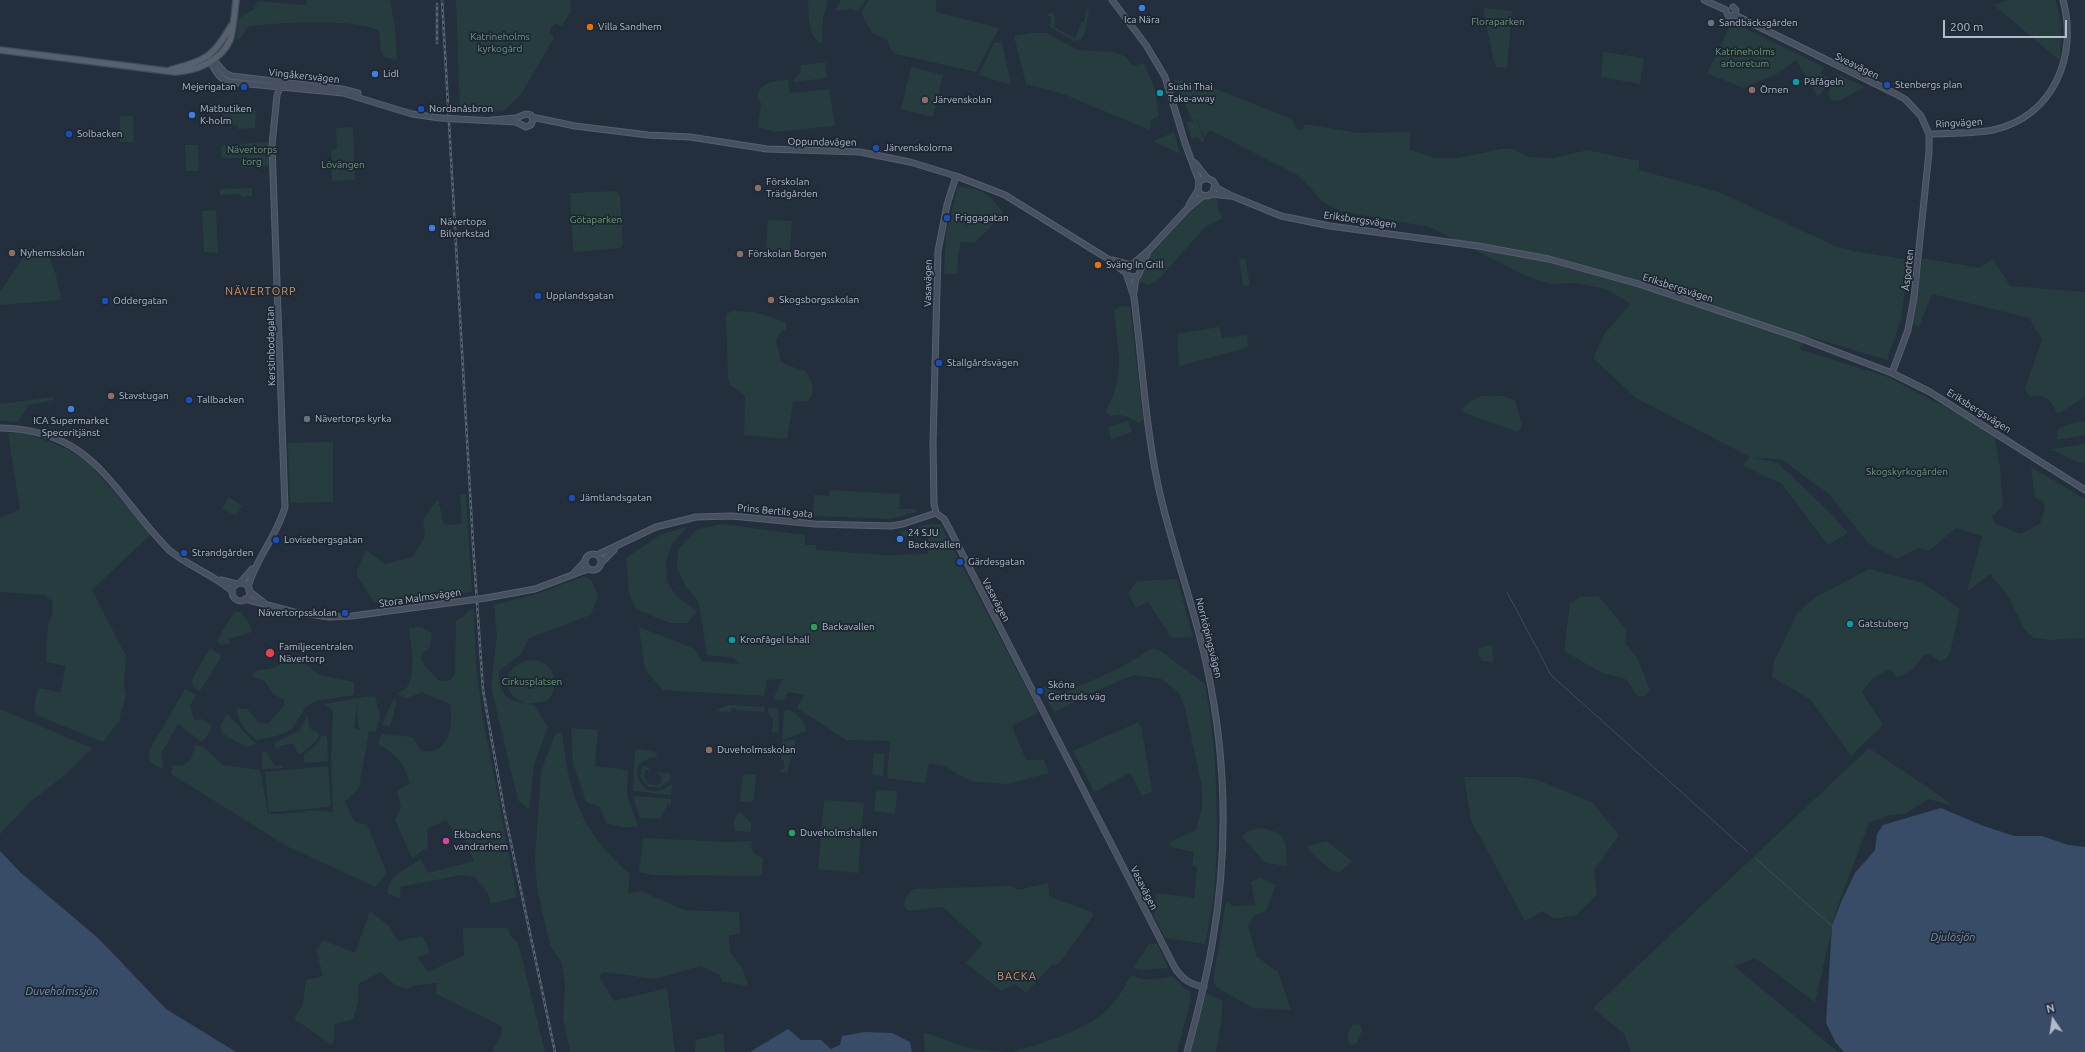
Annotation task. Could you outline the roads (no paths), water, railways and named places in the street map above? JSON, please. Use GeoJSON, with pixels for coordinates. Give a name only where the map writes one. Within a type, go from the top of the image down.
{"type":"FeatureCollection","features":[{"type":"Feature","properties":{"kind":"main road"},"geometry":{"type":"LineString","coordinates":[[0,50],[167,70],[191,65],[211,59],[222,44],[232,26],[236,0]]}},
{"type":"Feature","properties":{"kind":"main road"},"geometry":{"type":"LineString","coordinates":[[0,47],[27,53]]}},
{"type":"Feature","properties":{"kind":"street"},"geometry":{"type":"LineString","coordinates":[[1112,0],[1146,45],[1165,77],[1185,143],[1193,160],[1199,181],[1198,190],[1188,208]]}},
{"type":"Feature","properties":{"kind":"street"},"geometry":{"type":"LineString","coordinates":[[1704,0],[1726,10],[1728,16],[1735,15],[1736,10],[1733,7]]}},
{"type":"Feature","properties":{"kind":"street"},"geometry":{"type":"LineString","coordinates":[[1733,7],[1736,0]]}},
{"type":"Feature","properties":{"kind":"street","name":"Ringvägen"},"geometry":{"type":"LineString","coordinates":[[1929,134],[1994,130],[2012,123],[2037,106],[2056,83],[2063,65],[2069,25],[2063,0]]}},
{"type":"Feature","properties":{"kind":"street"},"geometry":{"type":"LineString","coordinates":[[1726,10],[1728,7],[1733,7]]}},
{"type":"Feature","properties":{"kind":"street","name":"Sveavägen"},"geometry":{"type":"LineString","coordinates":[[1735,15],[1905,99],[1921,116],[1929,134],[1928,165]]}},
{"type":"Feature","properties":{"kind":"street","name":"Vingåkersvägen"},"geometry":{"type":"LineString","coordinates":[[211,59],[228,82],[351,90],[412,114],[440,118],[492,120],[520,123],[526,127],[532,120],[526,114],[520,117],[492,120]]}},
{"type":"Feature","properties":{"kind":"street","name":"Vingåkersvägen"},"geometry":{"type":"LineString","coordinates":[[277,95],[281,85]]}},
{"type":"Feature","properties":{"kind":"street","name":"Kerstinbodagatan"},"geometry":{"type":"LineString","coordinates":[[232,591],[255,565],[278,528],[285,508],[272,145],[277,95]]}},
{"type":"Feature","properties":{"kind":"street"},"geometry":{"type":"LineString","coordinates":[[520,117],[520,123]]}},
{"type":"Feature","properties":{"kind":"street","name":"Oppundavägen"},"geometry":{"type":"LineString","coordinates":[[532,120],[648,135],[697,138],[768,149],[860,152],[910,162],[956,176],[1005,195],[1108,259],[1127,275]]}},
{"type":"Feature","properties":{"kind":"street"},"geometry":{"type":"LineString","coordinates":[[1149,250],[1136,277],[1127,275],[1131,265],[1149,250],[1188,208],[1204,196],[1212,194],[1215,185],[1213,181],[1207,178],[1193,160]]}},
{"type":"Feature","properties":{"kind":"street","name":"Åsporten"},"geometry":{"type":"LineString","coordinates":[[1892,373],[1908,330],[1914,297],[1928,165]]}},
{"type":"Feature","properties":{"kind":"street","name":"Vasavägen"},"geometry":{"type":"LineString","coordinates":[[956,176],[947,205],[938,250],[933,442],[933,495],[936,512],[944,519],[950,530],[1175,968],[1182,978],[1188,982],[1204,987]]}},
{"type":"Feature","properties":{"kind":"street"},"geometry":{"type":"LineString","coordinates":[[1199,181],[1207,178]]}},
{"type":"Feature","properties":{"kind":"street","name":"Eriksbergsvägen"},"geometry":{"type":"LineString","coordinates":[[1215,185],[1232,196],[1266,211],[1290,218],[1336,227],[1504,250],[1577,266],[1800,338],[1892,373],[1930,392],[1973,417],[2085,490]]}},
{"type":"Feature","properties":{"kind":"street"},"geometry":{"type":"LineString","coordinates":[[1198,190],[1204,196]]}},
{"type":"Feature","properties":{"kind":"street","name":"Eriksbergsvägen"},"geometry":{"type":"LineString","coordinates":[[1212,194],[1232,196]]}},
{"type":"Feature","properties":{"kind":"street","name":"Oppundavägen"},"geometry":{"type":"LineString","coordinates":[[1108,259],[1137,266],[1140,269]]}},
{"type":"Feature","properties":{"kind":"street","name":"Norrköpingsvägen"},"geometry":{"type":"LineString","coordinates":[[1127,275],[1134,297],[1149,434],[1154,462],[1167,519],[1201,641],[1212,694],[1221,758],[1223,822],[1219,902],[1204,987],[1187,1052]]}},
{"type":"Feature","properties":{"kind":"street","name":"Norrköpingsvägen"},"geometry":{"type":"LineString","coordinates":[[1134,297],[1136,277]]}},
{"type":"Feature","properties":{"kind":"street"},"geometry":{"type":"LineString","coordinates":[[0,428],[22,430],[48,436],[83,453],[101,469],[169,550],[198,570],[218,580],[232,591]]}},
{"type":"Feature","properties":{"kind":"street","name":"Prins Bertils gata"},"geometry":{"type":"LineString","coordinates":[[597,555],[656,527],[696,517],[732,516],[814,524],[891,526],[903,524],[936,512]]}},
{"type":"Feature","properties":{"kind":"street","name":"Prins Bertils gata"},"geometry":{"type":"LineString","coordinates":[[602,562],[616,547]]}},
{"type":"Feature","properties":{"kind":"street"},"geometry":{"type":"LineString","coordinates":[[590,555],[597,555],[602,562],[597,570],[588,569],[585,561],[590,555]]}},
{"type":"Feature","properties":{"kind":"street","name":"Stora Malmsvägen"},"geometry":{"type":"LineString","coordinates":[[573,574],[585,561]]}},
{"type":"Feature","properties":{"kind":"street","name":"Kerstinbodagatan"},"geometry":{"type":"LineString","coordinates":[[245,599],[255,565]]}},
{"type":"Feature","properties":{"kind":"street","name":"Stora Malmsvägen"},"geometry":{"type":"LineString","coordinates":[[232,591],[236,599],[245,599],[294,612],[329,617],[352,616],[535,590],[588,569]]}},
{"type":"Feature","properties":{"kind":"street"},"geometry":{"type":"LineString","coordinates":[[218,580],[239,583]]}},
{"type":"Feature","properties":{"kind":"street","name":"Stora Malmsvägen"},"geometry":{"type":"LineString","coordinates":[[239,583],[267,604]]}},
{"type":"Feature","properties":{"kind":"water","name":"Djulösjön"},"geometry":{"type":"Polygon","coordinates":[[[1941,808],[1981,825],[2014,836],[2042,836],[2068,845],[2085,847],[2085,1052],[1844,1052],[1836,1043],[1826,1023],[1832,926],[1842,900],[1855,873],[1875,850],[1877,834],[1883,825],[1941,808]]]}},
{"type":"Feature","properties":{"kind":"water","name":"Duveholmssjön"},"geometry":{"type":"Polygon","coordinates":[[[0,851],[21,873],[98,938],[166,1009],[236,1052],[0,1052],[0,851]]]}},
{"type":"Feature","properties":{"kind":"water"},"geometry":{"type":"Polygon","coordinates":[[[788,1029],[801,1040],[821,1040],[831,1049],[840,1045],[842,1036],[865,1032],[892,1033],[910,1042],[912,1052],[750,1052],[788,1029]]]}},
{"type":"Feature","properties":{"kind":"waterway"},"geometry":{"type":"LineString","coordinates":[[1507,592],[1551,675],[1747,851]]}},
{"type":"Feature","properties":{"kind":"waterway"},"geometry":{"type":"LineString","coordinates":[[1755,858],[1832,926]]}},
{"type":"Feature","properties":{"kind":"railway"},"geometry":{"type":"LineString","coordinates":[[442,0],[473,544],[483,690],[504,810],[555,1052]]}},
{"type":"Feature","properties":{"kind":"railway"},"geometry":{"type":"LineString","coordinates":[[437,4],[437,43]]}},
{"type":"Feature","properties":{"kind":"place","name":"Ica Nära"},"geometry":{"type":"Point","coordinates":[1142,8]}},
{"type":"Feature","properties":{"kind":"place","name":"Sandbäcksgården"},"geometry":{"type":"Point","coordinates":[1711,23]}},
{"type":"Feature","properties":{"kind":"place","name":"Villa Sandhem"},"geometry":{"type":"Point","coordinates":[590,27]}},
{"type":"Feature","properties":{"kind":"place","name":"Lidl"},"geometry":{"type":"Point","coordinates":[375,74]}},
{"type":"Feature","properties":{"kind":"place","name":"Påfågeln"},"geometry":{"type":"Point","coordinates":[1796,82]}},
{"type":"Feature","properties":{"kind":"place","name":"Stenbergs plan"},"geometry":{"type":"Point","coordinates":[1887,85]}},
{"type":"Feature","properties":{"kind":"place","name":"Mejerigatan"},"geometry":{"type":"Point","coordinates":[244,87]}},
{"type":"Feature","properties":{"kind":"place","name":"Örnen"},"geometry":{"type":"Point","coordinates":[1752,90]}},
{"type":"Feature","properties":{"kind":"place","name":"Sushi Thai Take-away"},"geometry":{"type":"Point","coordinates":[1160,93]}},
{"type":"Feature","properties":{"kind":"place","name":"Järvenskolan"},"geometry":{"type":"Point","coordinates":[925,100]}},
{"type":"Feature","properties":{"kind":"place","name":"Nordanåsbron"},"geometry":{"type":"Point","coordinates":[421,109]}},
{"type":"Feature","properties":{"kind":"place","name":"Matbutiken K-holm"},"geometry":{"type":"Point","coordinates":[192,115]}},
{"type":"Feature","properties":{"kind":"place","name":"Solbacken"},"geometry":{"type":"Point","coordinates":[69,134]}},
{"type":"Feature","properties":{"kind":"place","name":"Järvenskolorna"},"geometry":{"type":"Point","coordinates":[876,148]}},
{"type":"Feature","properties":{"kind":"place","name":"Förskolan Trädgården"},"geometry":{"type":"Point","coordinates":[758,188]}},
{"type":"Feature","properties":{"kind":"place","name":"Friggagatan"},"geometry":{"type":"Point","coordinates":[947,218]}},
{"type":"Feature","properties":{"kind":"place","name":"Nävertops Bilverkstad"},"geometry":{"type":"Point","coordinates":[432,228]}},
{"type":"Feature","properties":{"kind":"place","name":"Nyhemsskolan"},"geometry":{"type":"Point","coordinates":[12,253]}},
{"type":"Feature","properties":{"kind":"place","name":"Förskolan Borgen"},"geometry":{"type":"Point","coordinates":[740,254]}},
{"type":"Feature","properties":{"kind":"place","name":"Sväng In Grill"},"geometry":{"type":"Point","coordinates":[1098,265]}},
{"type":"Feature","properties":{"kind":"place","name":"Upplandsgatan"},"geometry":{"type":"Point","coordinates":[538,296]}},
{"type":"Feature","properties":{"kind":"place","name":"Skogsborgsskolan"},"geometry":{"type":"Point","coordinates":[771,300]}},
{"type":"Feature","properties":{"kind":"place","name":"Oddergatan"},"geometry":{"type":"Point","coordinates":[105,301]}},
{"type":"Feature","properties":{"kind":"place","name":"Stallgårdsvägen"},"geometry":{"type":"Point","coordinates":[939,363]}},
{"type":"Feature","properties":{"kind":"place","name":"Stavstugan"},"geometry":{"type":"Point","coordinates":[111,396]}},
{"type":"Feature","properties":{"kind":"place","name":"Tallbacken"},"geometry":{"type":"Point","coordinates":[189,400]}},
{"type":"Feature","properties":{"kind":"place","name":"ICA Supermarket Speceritjänst"},"geometry":{"type":"Point","coordinates":[71,409]}},
{"type":"Feature","properties":{"kind":"place","name":"Nävertorps kyrka"},"geometry":{"type":"Point","coordinates":[307,419]}},
{"type":"Feature","properties":{"kind":"place","name":"Jämtlandsgatan"},"geometry":{"type":"Point","coordinates":[572,498]}},
{"type":"Feature","properties":{"kind":"place","name":"24 SJU Backavallen"},"geometry":{"type":"Point","coordinates":[900,539]}},
{"type":"Feature","properties":{"kind":"place","name":"Lovisebergsgatan"},"geometry":{"type":"Point","coordinates":[276,540]}},
{"type":"Feature","properties":{"kind":"place","name":"Strandgården"},"geometry":{"type":"Point","coordinates":[184,553]}},
{"type":"Feature","properties":{"kind":"place","name":"Gärdesgatan"},"geometry":{"type":"Point","coordinates":[960,562]}},
{"type":"Feature","properties":{"kind":"place","name":"Nävertorpsskolan"},"geometry":{"type":"Point","coordinates":[345,613]}},
{"type":"Feature","properties":{"kind":"place","name":"Gatstuberg"},"geometry":{"type":"Point","coordinates":[1850,624]}},
{"type":"Feature","properties":{"kind":"place","name":"Backavallen"},"geometry":{"type":"Point","coordinates":[814,627]}},
{"type":"Feature","properties":{"kind":"place","name":"Kronfågel Ishall"},"geometry":{"type":"Point","coordinates":[732,640]}},
{"type":"Feature","properties":{"kind":"place","name":"Familjecentralen Nävertorp"},"geometry":{"type":"Point","coordinates":[270,653]}},
{"type":"Feature","properties":{"kind":"place","name":"Sköna Gertruds väg"},"geometry":{"type":"Point","coordinates":[1040,691]}},
{"type":"Feature","properties":{"kind":"place","name":"Duveholmsskolan"},"geometry":{"type":"Point","coordinates":[709,750]}},
{"type":"Feature","properties":{"kind":"place","name":"Duveholmshallen"},"geometry":{"type":"Point","coordinates":[792,833]}},
{"type":"Feature","properties":{"kind":"place","name":"Ekbackens vandrarhem"},"geometry":{"type":"Point","coordinates":[446,841]}},
{"type":"Feature","properties":{"kind":"district","name":"NÄVERTORP"},"geometry":{"type":"Point","coordinates":[261,291]}},
{"type":"Feature","properties":{"kind":"district","name":"BACKA"},"geometry":{"type":"Point","coordinates":[1017,976]}},
{"type":"Feature","properties":{"kind":"park label","name":"Floraparken"},"geometry":{"type":"Point","coordinates":[1498,22]}},
{"type":"Feature","properties":{"kind":"park label","name":"Katrineholms kyrkogård"},"geometry":{"type":"Point","coordinates":[500,42]}},
{"type":"Feature","properties":{"kind":"park label","name":"Katrineholms arboretum"},"geometry":{"type":"Point","coordinates":[1745,58]}},
{"type":"Feature","properties":{"kind":"park label","name":"Nävertorps torg"},"geometry":{"type":"Point","coordinates":[252,156]}},
{"type":"Feature","properties":{"kind":"park label","name":"Lövängen"},"geometry":{"type":"Point","coordinates":[343,165]}},
{"type":"Feature","properties":{"kind":"park label","name":"Götaparken"},"geometry":{"type":"Point","coordinates":[596,220]}},
{"type":"Feature","properties":{"kind":"park label","name":"Skogskyrkogården"},"geometry":{"type":"Point","coordinates":[1907,472]}},
{"type":"Feature","properties":{"kind":"park label","name":"Cirkusplatsen"},"geometry":{"type":"Point","coordinates":[532,682]}}]}
